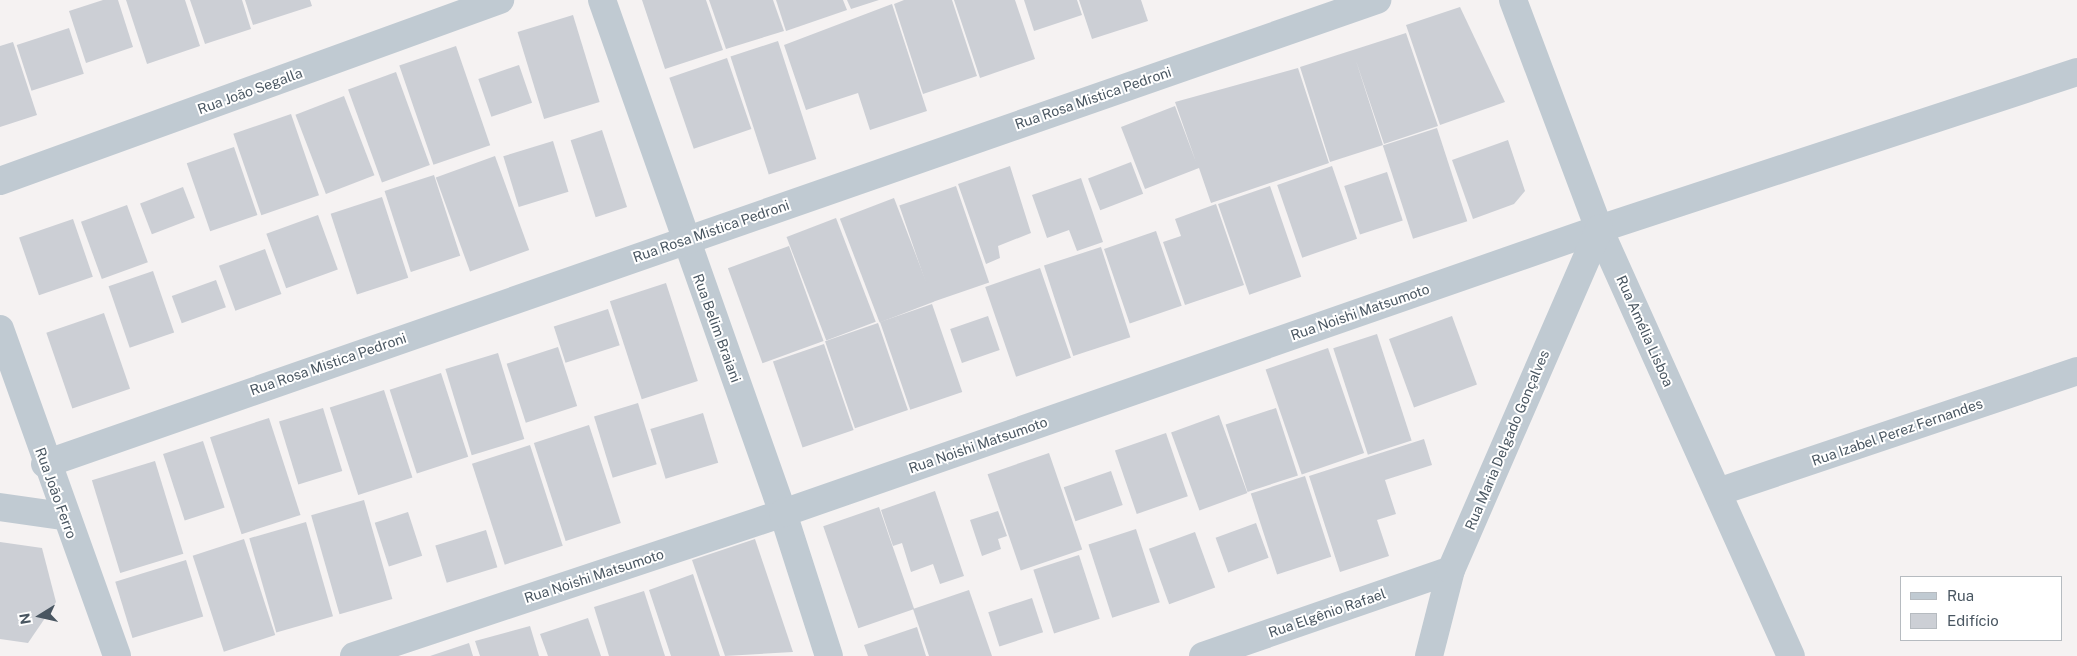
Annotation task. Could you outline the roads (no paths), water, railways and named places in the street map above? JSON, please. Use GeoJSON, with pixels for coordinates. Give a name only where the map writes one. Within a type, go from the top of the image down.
{"type":"FeatureCollection","features":[{"type":"Feature","properties":{"kind":"street","name":"Rua João Segalla"},"geometry":{"type":"LineString","coordinates":[[0,182],[500,0]]}},
{"type":"Feature","properties":{"kind":"street","name":"Rua Belim Braiani"},"geometry":{"type":"LineString","coordinates":[[602,0],[783,513],[829,656]]}},
{"type":"Feature","properties":{"kind":"street","name":"Rua Rosa Mistica Pedroni"},"geometry":{"type":"LineString","coordinates":[[45,464],[685,239],[1377,0]]}},
{"type":"Feature","properties":{"kind":"street","name":"Rua Amélia Lisboa"},"geometry":{"type":"LineString","coordinates":[[1513,0],[1599,229],[1791,656]]}},
{"type":"Feature","properties":{"kind":"street","name":"Rua Noishi Matsumoto"},"geometry":{"type":"LineString","coordinates":[[354,656],[783,513],[1599,229],[2077,72]]}},
{"type":"Feature","properties":{"kind":"street","name":"Rua Maria Delgado Gonçalves"},"geometry":{"type":"LineString","coordinates":[[1429,656],[1451,570],[1599,229]]}},
{"type":"Feature","properties":{"kind":"street","name":"Rua João Ferro"},"geometry":{"type":"LineString","coordinates":[[0,329],[45,464],[117,656]]}},
{"type":"Feature","properties":{"kind":"street","name":"Rua Izabel Perez Fernandes"},"geometry":{"type":"LineString","coordinates":[[1718,492],[2077,371]]}},
{"type":"Feature","properties":{"kind":"street"},"geometry":{"type":"LineString","coordinates":[[0,507],[64,516]]}},
{"type":"Feature","properties":{"kind":"street","name":"Rua Elgênio Rafael"},"geometry":{"type":"LineString","coordinates":[[1203,656],[1451,570]]}}]}
